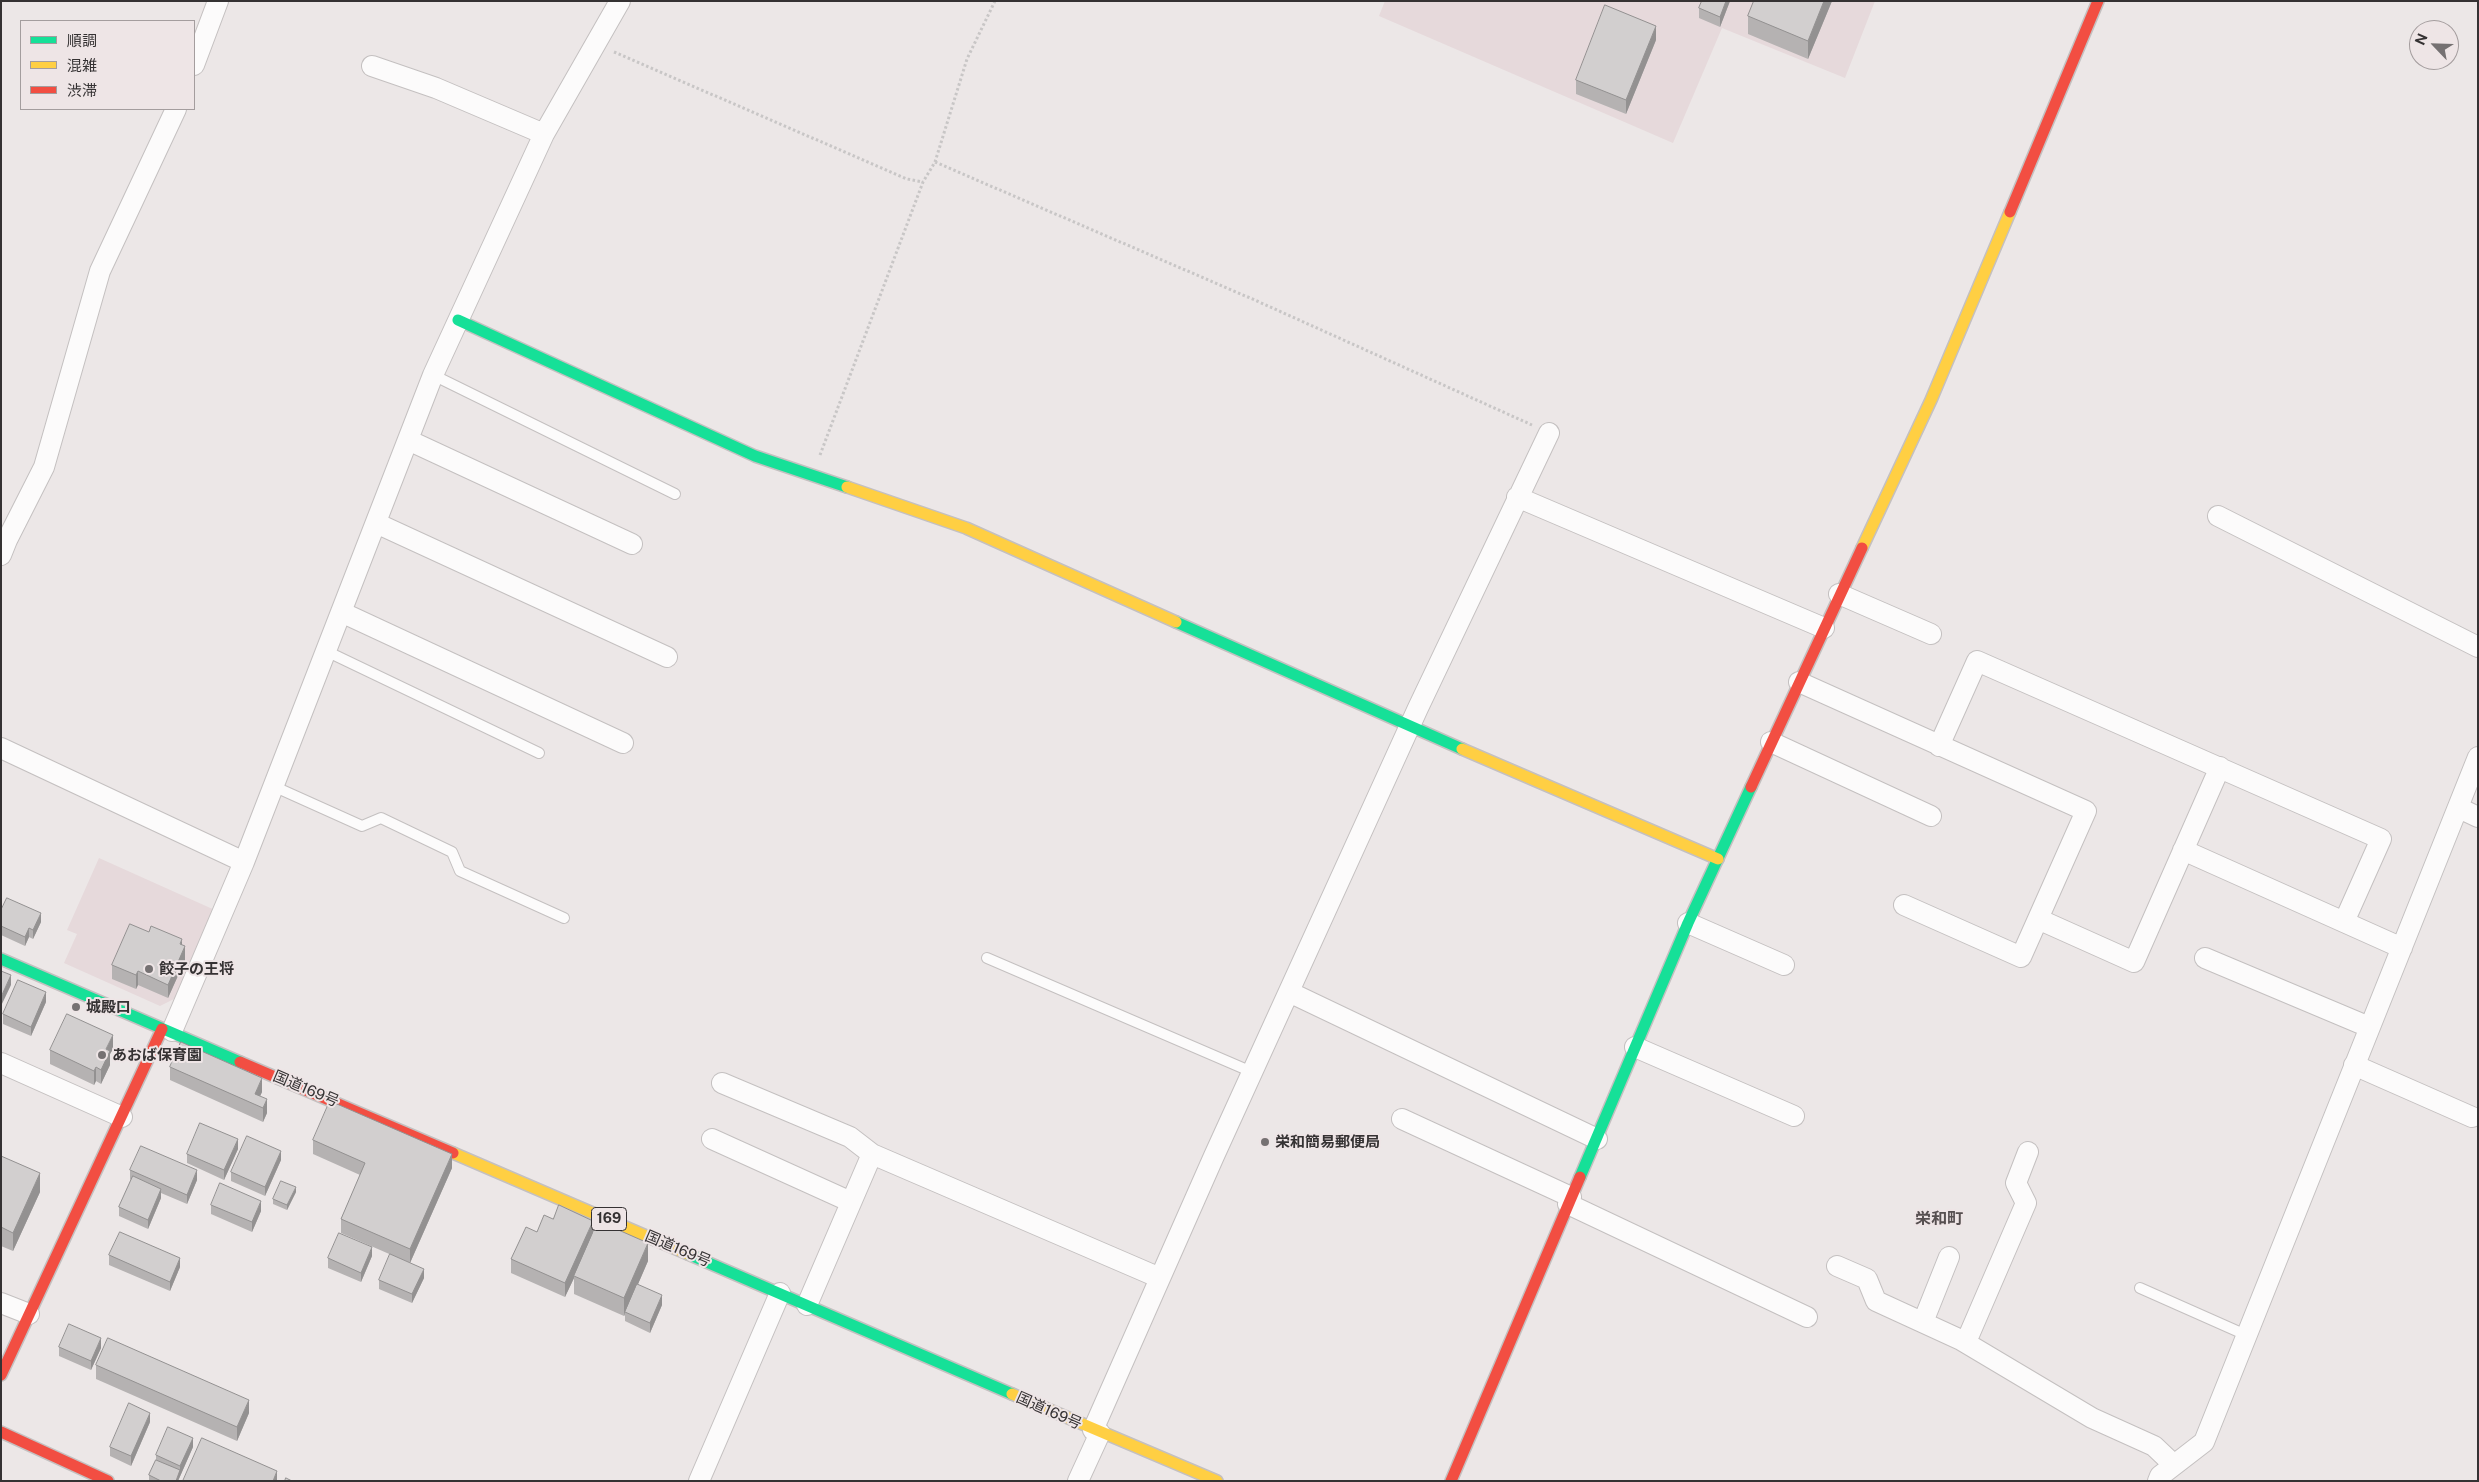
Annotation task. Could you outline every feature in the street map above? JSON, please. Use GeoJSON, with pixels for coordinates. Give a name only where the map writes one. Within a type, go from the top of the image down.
{"type":"FeatureCollection","features":[{"type":"Feature","properties":{"kind":"main road"},"geometry":{"type":"LineString","coordinates":[[1451,1481],[1688,923],[1839,594],[1931,400],[2098,1]]}},
{"type":"Feature","properties":{"kind":"main road"},"geometry":{"type":"LineString","coordinates":[[458,320],[754,456],[966,528],[1410,726],[1718,859]]}},
{"type":"Feature","properties":{"kind":"main road","name":"国道169号"},"geometry":{"type":"LineString","coordinates":[[1,959],[807,1304],[1096,1431],[1217,1481]]}},
{"type":"Feature","properties":{"kind":"main road"},"geometry":{"type":"LineString","coordinates":[[1,1375],[122,1117],[167,1030]]}},
{"type":"Feature","properties":{"kind":"main road"},"geometry":{"type":"LineString","coordinates":[[1,1432],[108,1481]]}},
{"type":"Feature","properties":{"kind":"street"},"geometry":{"type":"LineString","coordinates":[[195,62],[218,1]]}},
{"type":"Feature","properties":{"kind":"street"},"geometry":{"type":"LineString","coordinates":[[167,1030],[244,862],[408,440],[458,320],[544,134],[597,45],[620,1]]}},
{"type":"Feature","properties":{"kind":"street"},"geometry":{"type":"LineString","coordinates":[[372,66],[436,88],[544,134]]}},
{"type":"Feature","properties":{"kind":"street"},"geometry":{"type":"LineString","coordinates":[[1,555],[44,466],[100,271],[176,110]]}},
{"type":"Feature","properties":{"kind":"street"},"geometry":{"type":"LineString","coordinates":[[1078,1481],[1096,1431],[1160,1278],[1252,1072],[1410,726],[1548,433]]}},
{"type":"Feature","properties":{"kind":"street"},"geometry":{"type":"LineString","coordinates":[[408,440],[632,544]]}},
{"type":"Feature","properties":{"kind":"street"},"geometry":{"type":"LineString","coordinates":[[1517,497],[1824,628]]}},
{"type":"Feature","properties":{"kind":"street"},"geometry":{"type":"LineString","coordinates":[[2218,516],[2478,647]]}},
{"type":"Feature","properties":{"kind":"street"},"geometry":{"type":"LineString","coordinates":[[376,523],[667,657]]}},
{"type":"Feature","properties":{"kind":"street"},"geometry":{"type":"LineString","coordinates":[[1839,594],[1931,634]]}},
{"type":"Feature","properties":{"kind":"street"},"geometry":{"type":"LineString","coordinates":[[341,612],[623,743]]}},
{"type":"Feature","properties":{"kind":"street"},"geometry":{"type":"LineString","coordinates":[[1938,746],[1978,661],[2381,839],[2344,922]]}},
{"type":"Feature","properties":{"kind":"street"},"geometry":{"type":"LineString","coordinates":[[1799,682],[2086,811],[2021,957],[1904,905]]}},
{"type":"Feature","properties":{"kind":"street"},"geometry":{"type":"LineString","coordinates":[[1771,742],[1931,816]]}},
{"type":"Feature","properties":{"kind":"street"},"geometry":{"type":"LineString","coordinates":[[1,748],[244,862]]}},
{"type":"Feature","properties":{"kind":"street"},"geometry":{"type":"LineString","coordinates":[[2158,1481],[2160,1476],[2204,1442],[2478,758]]}},
{"type":"Feature","properties":{"kind":"street"},"geometry":{"type":"LineString","coordinates":[[2038,919],[2134,962],[2220,767]]}},
{"type":"Feature","properties":{"kind":"street"},"geometry":{"type":"LineString","coordinates":[[2459,808],[2478,817]]}},
{"type":"Feature","properties":{"kind":"street"},"geometry":{"type":"LineString","coordinates":[[2184,850],[2402,948]]}},
{"type":"Feature","properties":{"kind":"street"},"geometry":{"type":"LineString","coordinates":[[1688,923],[1784,965]]}},
{"type":"Feature","properties":{"kind":"street"},"geometry":{"type":"LineString","coordinates":[[2205,958],[2370,1027]]}},
{"type":"Feature","properties":{"kind":"street"},"geometry":{"type":"LineString","coordinates":[[1289,992],[1597,1139]]}},
{"type":"Feature","properties":{"kind":"street"},"geometry":{"type":"LineString","coordinates":[[1635,1046],[1794,1116]]}},
{"type":"Feature","properties":{"kind":"street"},"geometry":{"type":"LineString","coordinates":[[1,1063],[122,1117]]}},
{"type":"Feature","properties":{"kind":"street"},"geometry":{"type":"LineString","coordinates":[[2354,1065],[2472,1117]]}},
{"type":"Feature","properties":{"kind":"street"},"geometry":{"type":"LineString","coordinates":[[722,1082],[850,1137],[872,1154],[1160,1278]]}},
{"type":"Feature","properties":{"kind":"street"},"geometry":{"type":"LineString","coordinates":[[1402,1119],[1807,1316]]}},
{"type":"Feature","properties":{"kind":"street"},"geometry":{"type":"LineString","coordinates":[[712,1139],[852,1202]]}},
{"type":"Feature","properties":{"kind":"street"},"geometry":{"type":"LineString","coordinates":[[1966,1342],[2026,1203],[2016,1183],[2028,1152]]}},
{"type":"Feature","properties":{"kind":"street"},"geometry":{"type":"LineString","coordinates":[[807,1304],[872,1154]]}},
{"type":"Feature","properties":{"kind":"street"},"geometry":{"type":"LineString","coordinates":[[1923,1322],[1949,1257]]}},
{"type":"Feature","properties":{"kind":"street"},"geometry":{"type":"LineString","coordinates":[[1837,1266],[1867,1279],[1876,1301],[1966,1342],[2092,1418],[2154,1446],[2174,1465]]}},
{"type":"Feature","properties":{"kind":"street"},"geometry":{"type":"LineString","coordinates":[[699,1481],[780,1293]]}},
{"type":"Feature","properties":{"kind":"street"},"geometry":{"type":"LineString","coordinates":[[1,1303],[29,1314]]}},
{"type":"Feature","properties":{"kind":"lane"},"geometry":{"type":"LineString","coordinates":[[434,375],[675,494]]}},
{"type":"Feature","properties":{"kind":"lane"},"geometry":{"type":"LineString","coordinates":[[326,651],[539,753]]}},
{"type":"Feature","properties":{"kind":"lane"},"geometry":{"type":"LineString","coordinates":[[273,786],[362,826],[381,818],[452,852],[460,871],[564,918]]}},
{"type":"Feature","properties":{"kind":"lane"},"geometry":{"type":"LineString","coordinates":[[987,958],[1252,1072]]}},
{"type":"Feature","properties":{"kind":"lane"},"geometry":{"type":"LineString","coordinates":[[2140,1288],[2246,1335]]}},
{"type":"Feature","properties":{"kind":"path"},"geometry":{"type":"LineString","coordinates":[[812,477],[923,182],[935,162],[967,59],[995,1]]}},
{"type":"Feature","properties":{"kind":"path"},"geometry":{"type":"LineString","coordinates":[[597,45],[907,179],[923,182]]}},
{"type":"Feature","properties":{"kind":"path"},"geometry":{"type":"LineString","coordinates":[[935,162],[1257,301],[1548,433]]}},
{"type":"Feature","properties":{"kind":"shaded area"},"geometry":{"type":"Polygon","coordinates":[[[1385,1],[1875,1],[1845,78],[1722,28],[1673,143],[1379,16],[1385,1]]]}},
{"type":"Feature","properties":{"kind":"shaded area"},"geometry":{"type":"Polygon","coordinates":[[[99,858],[217,911],[178,997],[160,1006],[64,963],[77,934],[67,930],[99,858]]]}},
{"type":"Feature","properties":{"kind":"building"},"geometry":{"type":"Polygon","coordinates":[[[1702,1],[1726,1],[1720,17],[1699,8],[1702,1]]]}},
{"type":"Feature","properties":{"kind":"building"},"geometry":{"type":"Polygon","coordinates":[[[1754,1],[1824,1],[1808,41],[1748,16],[1754,1]]]}},
{"type":"Feature","properties":{"kind":"building"},"geometry":{"type":"Polygon","coordinates":[[[1605,5],[1656,26],[1626,100],[1576,80],[1605,5]]]}},
{"type":"Feature","properties":{"kind":"building"},"geometry":{"type":"Polygon","coordinates":[[[7,898],[41,913],[33,930],[29,928],[25,937],[1,926],[1,910],[7,898]]]}},
{"type":"Feature","properties":{"kind":"building","name":"餃子の王将"},"geometry":{"type":"Polygon","coordinates":[[[130,924],[149,932],[151,926],[182,939],[180,944],[185,946],[168,985],[138,971],[136,975],[112,965],[130,924]]]}},
{"type":"Feature","properties":{"kind":"building"},"geometry":{"type":"Polygon","coordinates":[[[1,971],[11,975],[1,997],[1,971]]]}},
{"type":"Feature","properties":{"kind":"building"},"geometry":{"type":"Polygon","coordinates":[[[18,980],[46,992],[31,1027],[3,1014],[18,980]]]}},
{"type":"Feature","properties":{"kind":"building"},"geometry":{"type":"Polygon","coordinates":[[[67,1014],[113,1035],[106,1049],[110,1051],[101,1070],[96,1067],[94,1071],[50,1050],[67,1014]]]}},
{"type":"Feature","properties":{"kind":"building"},"geometry":{"type":"Polygon","coordinates":[[[181,1042],[262,1078],[255,1094],[267,1099],[263,1108],[170,1067],[181,1042]]]}},
{"type":"Feature","properties":{"kind":"building"},"geometry":{"type":"Polygon","coordinates":[[[330,1101],[452,1154],[410,1249],[341,1219],[365,1163],[313,1140],[330,1101]]]}},
{"type":"Feature","properties":{"kind":"building"},"geometry":{"type":"Polygon","coordinates":[[[200,1123],[238,1139],[224,1170],[187,1154],[200,1123]]]}},
{"type":"Feature","properties":{"kind":"building"},"geometry":{"type":"Polygon","coordinates":[[[247,1136],[281,1151],[265,1187],[231,1172],[247,1136]]]}},
{"type":"Feature","properties":{"kind":"building"},"geometry":{"type":"Polygon","coordinates":[[[141,1146],[197,1170],[187,1195],[130,1170],[141,1146]]]}},
{"type":"Feature","properties":{"kind":"building"},"geometry":{"type":"Polygon","coordinates":[[[1,1156],[40,1173],[13,1233],[1,1227],[1,1156]]]}},
{"type":"Feature","properties":{"kind":"building"},"geometry":{"type":"Polygon","coordinates":[[[133,1176],[161,1189],[148,1220],[119,1207],[133,1176]]]}},
{"type":"Feature","properties":{"kind":"building"},"geometry":{"type":"Polygon","coordinates":[[[281,1181],[296,1187],[287,1205],[273,1199],[281,1181]]]}},
{"type":"Feature","properties":{"kind":"building"},"geometry":{"type":"Polygon","coordinates":[[[220,1183],[261,1201],[252,1222],[211,1205],[220,1183]]]}},
{"type":"Feature","properties":{"kind":"building"},"geometry":{"type":"Polygon","coordinates":[[[559,1205],[593,1221],[565,1283],[511,1259],[526,1227],[537,1232],[544,1215],[553,1219],[559,1205]]]}},
{"type":"Feature","properties":{"kind":"building"},"geometry":{"type":"Polygon","coordinates":[[[598,1221],[648,1243],[624,1298],[574,1276],[598,1221]]]}},
{"type":"Feature","properties":{"kind":"building"},"geometry":{"type":"Polygon","coordinates":[[[120,1232],[180,1258],[170,1282],[109,1255],[120,1232]]]}},
{"type":"Feature","properties":{"kind":"building"},"geometry":{"type":"Polygon","coordinates":[[[339,1233],[372,1247],[361,1273],[328,1258],[339,1233]]]}},
{"type":"Feature","properties":{"kind":"building"},"geometry":{"type":"Polygon","coordinates":[[[390,1254],[424,1269],[412,1294],[379,1280],[390,1254]]]}},
{"type":"Feature","properties":{"kind":"building"},"geometry":{"type":"Polygon","coordinates":[[[637,1284],[662,1295],[650,1323],[625,1312],[637,1284]]]}},
{"type":"Feature","properties":{"kind":"building"},"geometry":{"type":"Polygon","coordinates":[[[69,1324],[101,1338],[91,1361],[59,1347],[69,1324]]]}},
{"type":"Feature","properties":{"kind":"building"},"geometry":{"type":"Polygon","coordinates":[[[108,1338],[249,1400],[237,1427],[96,1365],[108,1338]]]}},
{"type":"Feature","properties":{"kind":"building"},"geometry":{"type":"Polygon","coordinates":[[[129,1403],[150,1413],[131,1456],[110,1447],[129,1403]]]}},
{"type":"Feature","properties":{"kind":"building"},"geometry":{"type":"Polygon","coordinates":[[[168,1427],[193,1438],[180,1466],[156,1455],[168,1427]]]}},
{"type":"Feature","properties":{"kind":"building"},"geometry":{"type":"Polygon","coordinates":[[[202,1438],[277,1471],[273,1481],[183,1481],[202,1438]]]}},
{"type":"Feature","properties":{"kind":"building"},"geometry":{"type":"Polygon","coordinates":[[[156,1460],[180,1470],[176,1481],[161,1481],[149,1475],[156,1460]]]}},
{"type":"Feature","properties":{"kind":"traffic: fast"},"geometry":{"type":"LineString","coordinates":[[458,320],[755,456],[847,487]]}},
{"type":"Feature","properties":{"kind":"traffic: fast"},"geometry":{"type":"LineString","coordinates":[[1176,622],[1462,749]]}},
{"type":"Feature","properties":{"kind":"traffic: fast"},"geometry":{"type":"LineString","coordinates":[[1580,1177],[1688,923],[1751,787]]}},
{"type":"Feature","properties":{"kind":"traffic: fast"},"geometry":{"type":"LineString","coordinates":[[1,959],[240,1062]]}},
{"type":"Feature","properties":{"kind":"traffic: fast"},"geometry":{"type":"LineString","coordinates":[[688,1254],[1012,1394]]}},
{"type":"Feature","properties":{"kind":"traffic: slow"},"geometry":{"type":"LineString","coordinates":[[1862,548],[1931,400],[2010,212]]}},
{"type":"Feature","properties":{"kind":"traffic: slow"},"geometry":{"type":"LineString","coordinates":[[847,487],[966,528],[1176,622]]}},
{"type":"Feature","properties":{"kind":"traffic: slow"},"geometry":{"type":"LineString","coordinates":[[1462,749],[1718,859]]}},
{"type":"Feature","properties":{"kind":"traffic: slow"},"geometry":{"type":"LineString","coordinates":[[453,1153],[688,1254]]}},
{"type":"Feature","properties":{"kind":"traffic: slow"},"geometry":{"type":"LineString","coordinates":[[1012,1394],[1217,1481]]}},
{"type":"Feature","properties":{"kind":"traffic: jam"},"geometry":{"type":"LineString","coordinates":[[2010,212],[2098,1]]}},
{"type":"Feature","properties":{"kind":"traffic: jam"},"geometry":{"type":"LineString","coordinates":[[1751,787],[1862,548]]}},
{"type":"Feature","properties":{"kind":"traffic: jam"},"geometry":{"type":"LineString","coordinates":[[1,1375],[162,1029]]}},
{"type":"Feature","properties":{"kind":"traffic: jam"},"geometry":{"type":"LineString","coordinates":[[240,1062],[453,1153]]}},
{"type":"Feature","properties":{"kind":"traffic: jam"},"geometry":{"type":"LineString","coordinates":[[1451,1481],[1580,1177]]}},
{"type":"Feature","properties":{"kind":"traffic: jam"},"geometry":{"type":"LineString","coordinates":[[1,1432],[108,1481]]}},
{"type":"Feature","properties":{"kind":"place","name":"餃子の王将"},"geometry":{"type":"Point","coordinates":[149,969]}},
{"type":"Feature","properties":{"kind":"place","name":"城殿口"},"geometry":{"type":"Point","coordinates":[76,1007]}},
{"type":"Feature","properties":{"kind":"place","name":"あおば保育園"},"geometry":{"type":"Point","coordinates":[102,1055]}},
{"type":"Feature","properties":{"kind":"place","name":"栄和簡易郵便局"},"geometry":{"type":"Point","coordinates":[1265,1142]}},
{"type":"Feature","properties":{"kind":"district","name":"栄和町"},"geometry":{"type":"Point","coordinates":[1939,1219]}}]}
